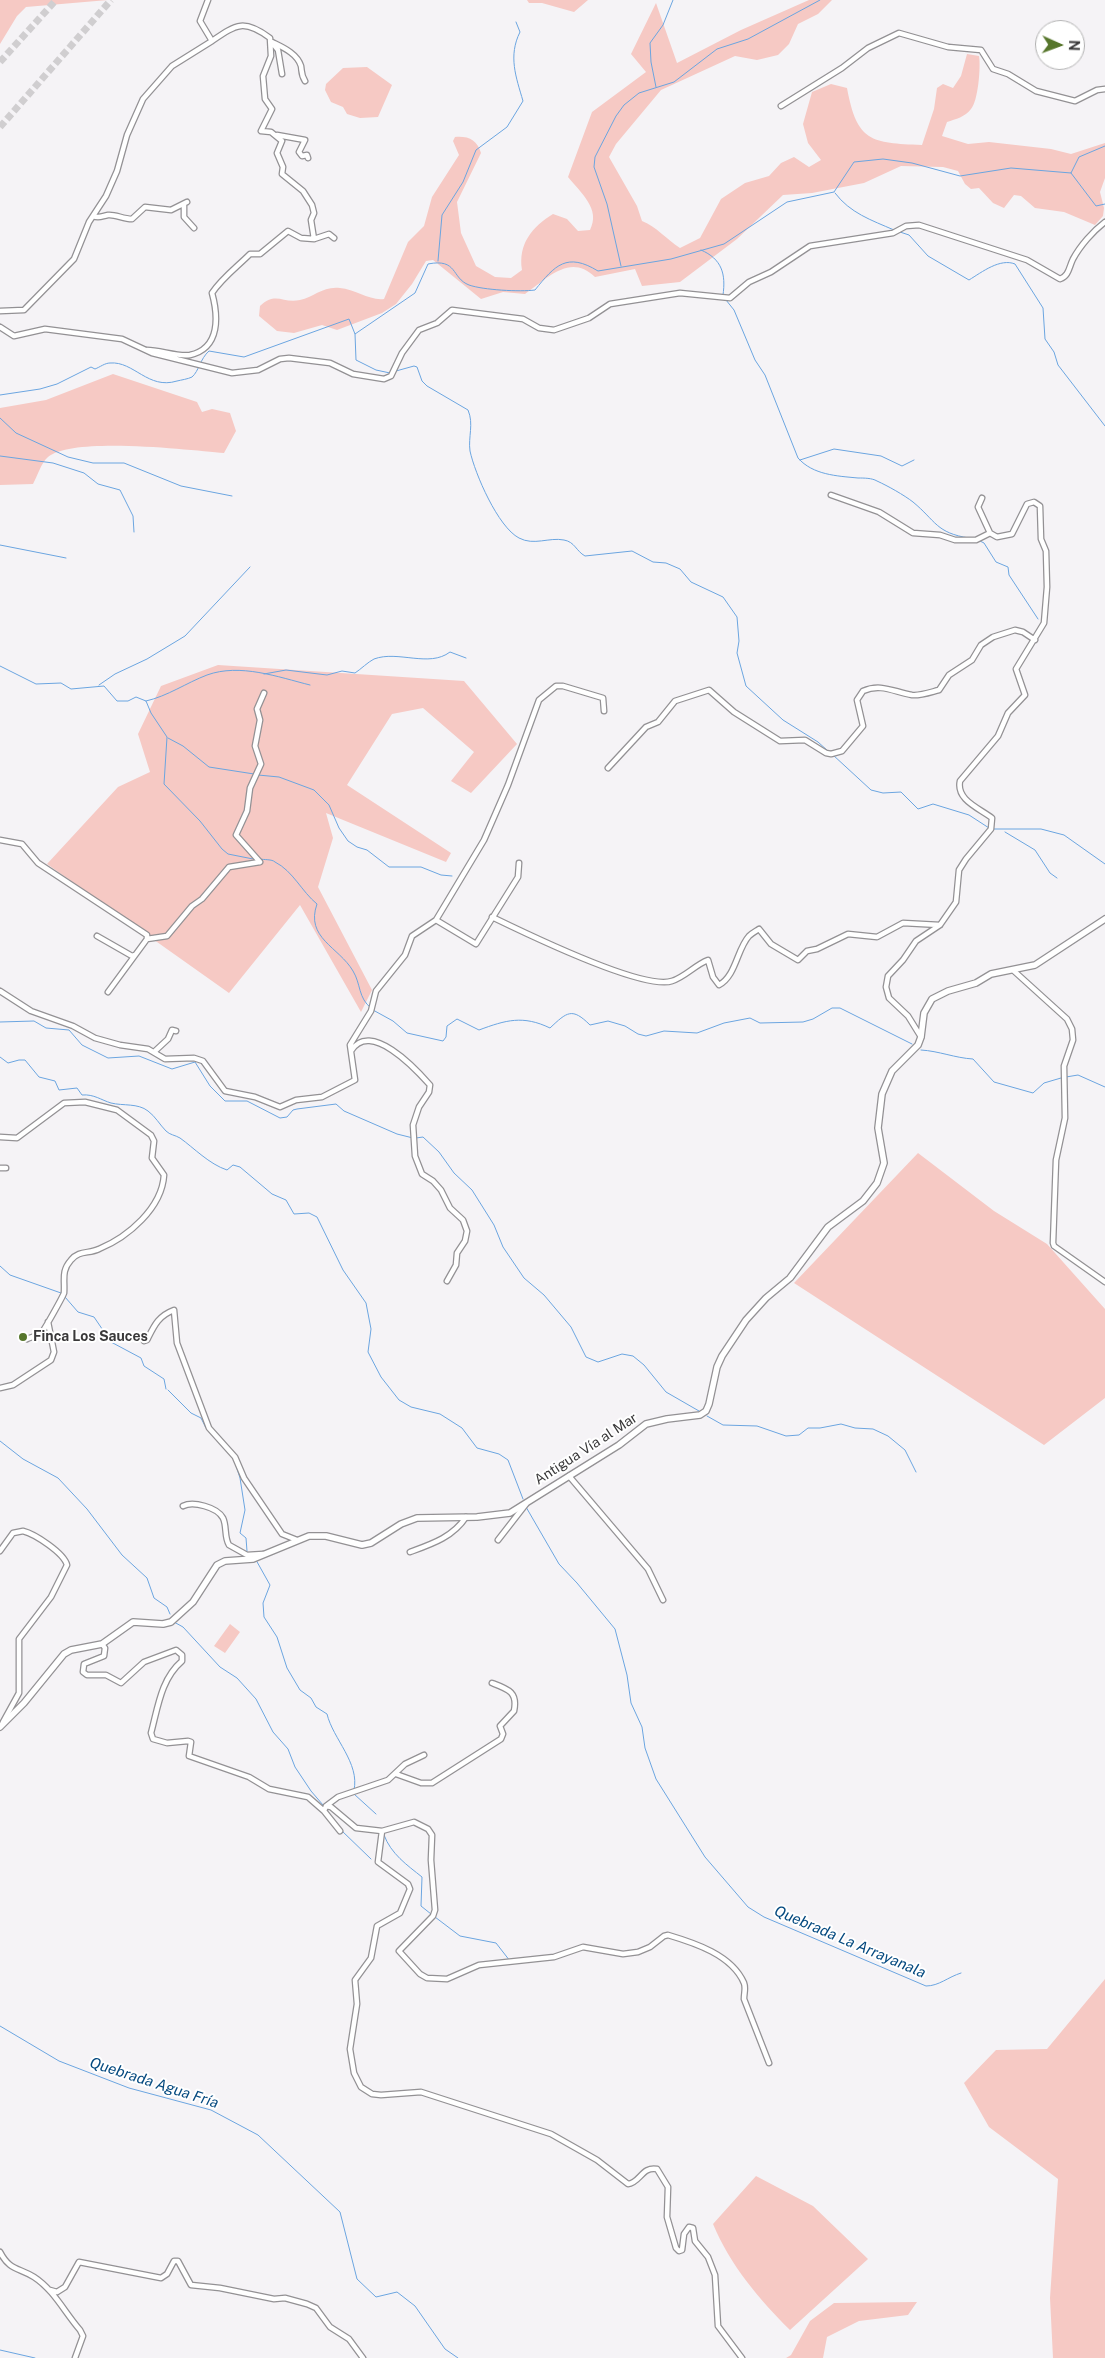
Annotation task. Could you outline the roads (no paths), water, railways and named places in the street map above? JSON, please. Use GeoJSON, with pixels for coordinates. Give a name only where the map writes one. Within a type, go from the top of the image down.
{"type":"FeatureCollection","features":[{"type":"Feature","properties":{"kind":"main road"},"geometry":{"type":"LineString","coordinates":[[921,1038],[924,1013],[932,999],[948,991],[976,983],[991,974],[1035,965],[1105,920]]}},
{"type":"Feature","properties":{"kind":"main road","name":"Antigua Vía al Mar"},"geometry":{"type":"LineString","coordinates":[[0,1726],[24,1703],[64,1654],[70,1650],[102,1644],[133,1622],[163,1624],[171,1622],[193,1602],[217,1565],[224,1561],[253,1560],[308,1536],[326,1536],[362,1545],[371,1543],[412,1519],[421,1517],[500,1516],[510,1513],[619,1445],[646,1424],[667,1419],[692,1418],[706,1411],[717,1367],[746,1320],[766,1298],[790,1278],[828,1227],[864,1201],[874,1188],[884,1163],[878,1128],[882,1094],[892,1071],[918,1045],[921,1038]]}},
{"type":"Feature","properties":{"kind":"street"},"geometry":{"type":"LineString","coordinates":[[208,0],[200,21],[212,41]]}},
{"type":"Feature","properties":{"kind":"street"},"geometry":{"type":"LineString","coordinates":[[0,311],[24,310],[70,264],[92,216],[106,196],[117,171],[127,135],[142,99],[172,66],[233,26],[245,24],[268,36],[278,50],[282,74]]}},
{"type":"Feature","properties":{"kind":"street"},"geometry":{"type":"LineString","coordinates":[[780,106],[842,68],[868,48],[899,32],[948,47],[981,50],[992,68],[1008,74],[1036,91],[1075,101],[1097,90],[1105,90]]}},
{"type":"Feature","properties":{"kind":"street"},"geometry":{"type":"LineString","coordinates":[[272,42],[292,53],[301,66],[301,74],[305,81]]}},
{"type":"Feature","properties":{"kind":"street"},"geometry":{"type":"LineString","coordinates":[[272,42],[271,56],[263,78],[266,90],[264,99],[272,108],[261,129],[276,135],[305,140],[299,152],[302,156],[307,155],[308,158]]}},
{"type":"Feature","properties":{"kind":"street"},"geometry":{"type":"LineString","coordinates":[[276,135],[283,144],[277,153],[283,167],[282,174],[303,191],[313,208],[311,220],[314,239]]}},
{"type":"Feature","properties":{"kind":"street"},"geometry":{"type":"LineString","coordinates":[[92,216],[98,218],[112,215],[122,219],[132,219],[145,207],[171,210],[186,204],[184,217],[194,228]]}},
{"type":"Feature","properties":{"kind":"street"},"geometry":{"type":"LineString","coordinates":[[0,327],[14,336],[45,329],[122,339],[141,350],[232,373],[258,370],[280,359],[288,358],[330,363],[353,374],[384,379],[391,376],[402,353],[419,330],[437,323],[450,310],[523,319],[539,328],[554,330],[589,318],[610,304],[680,293],[730,298],[749,282],[771,272],[810,246],[893,234],[912,225],[919,225],[1027,260],[1061,278],[1067,275],[1073,259],[1096,229],[1105,222]]}},
{"type":"Feature","properties":{"kind":"street"},"geometry":{"type":"LineString","coordinates":[[141,350],[188,355],[198,351],[207,344],[218,323],[212,293],[220,281],[231,274],[250,254],[260,254],[288,232],[302,238],[314,239],[329,234],[334,238]]}},
{"type":"Feature","properties":{"kind":"street"},"geometry":{"type":"LineString","coordinates":[[831,495],[867,507],[913,533],[940,535],[955,540],[976,540],[990,533]]}},
{"type":"Feature","properties":{"kind":"street"},"geometry":{"type":"LineString","coordinates":[[921,1038],[908,1016],[889,998],[886,982],[888,976],[903,960],[915,942],[940,925],[956,902],[957,877],[962,864],[991,829],[993,822],[991,817],[962,794],[960,780],[998,736],[1008,713],[1024,697],[1025,693],[1016,669],[1044,623],[1047,587],[1046,551],[1042,539],[1039,504],[1034,502],[1027,504],[1010,535],[997,537],[990,533],[978,506],[982,498]]}},
{"type":"Feature","properties":{"kind":"street"},"geometry":{"type":"LineString","coordinates":[[608,768],[646,727],[658,722],[675,701],[710,690],[734,712],[780,741],[805,740],[826,753],[837,753],[842,751],[863,726],[857,700],[862,691],[874,687],[892,689],[915,696],[939,690],[949,675],[972,660],[981,645],[993,637],[1015,630],[1023,632],[1035,640]]}},
{"type":"Feature","properties":{"kind":"street"},"geometry":{"type":"LineString","coordinates":[[0,992],[31,1011],[73,1026],[95,1038],[154,1052],[170,1060],[194,1058],[203,1061],[225,1091],[255,1097],[280,1106],[296,1100],[322,1097],[352,1082],[355,1078],[350,1052],[351,1043],[371,1011],[376,991],[404,955],[410,939],[436,920],[484,840],[508,785],[539,700],[556,686],[562,686],[603,698],[604,711]]}},
{"type":"Feature","properties":{"kind":"street"},"geometry":{"type":"LineString","coordinates":[[108,992],[147,939],[167,936],[229,867],[260,862],[236,835],[247,811],[250,788],[261,764],[255,746],[260,720],[257,709],[264,693]]}},
{"type":"Feature","properties":{"kind":"street"},"geometry":{"type":"LineString","coordinates":[[0,840],[22,844],[38,863],[147,935],[147,939]]}},
{"type":"Feature","properties":{"kind":"street"},"geometry":{"type":"LineString","coordinates":[[436,920],[475,944],[518,877],[519,863]]}},
{"type":"Feature","properties":{"kind":"street"},"geometry":{"type":"LineString","coordinates":[[492,917],[567,953],[641,978],[670,982],[708,960],[713,977],[719,985],[735,963],[748,937],[760,929],[774,946],[798,960],[807,951],[817,949],[848,934],[877,937],[903,923],[924,922],[940,925]]}},
{"type":"Feature","properties":{"kind":"street"},"geometry":{"type":"LineString","coordinates":[[97,936],[132,956],[135,955]]}},
{"type":"Feature","properties":{"kind":"street"},"geometry":{"type":"LineString","coordinates":[[1014,970],[1067,1019],[1072,1030],[1073,1040],[1064,1066],[1063,1094],[1066,1118],[1056,1160],[1054,1246],[1105,1282]]}},
{"type":"Feature","properties":{"kind":"street"},"geometry":{"type":"LineString","coordinates":[[154,1052],[155,1048],[168,1039],[172,1030],[176,1031]]}},
{"type":"Feature","properties":{"kind":"street"},"geometry":{"type":"LineString","coordinates":[[350,1052],[356,1043],[361,1040],[388,1047],[430,1085],[429,1092],[419,1107],[413,1125],[415,1156],[422,1174],[433,1181],[441,1190],[450,1208],[463,1220],[467,1231],[465,1241],[457,1254],[456,1265],[447,1281]]}},
{"type":"Feature","properties":{"kind":"street"},"geometry":{"type":"LineString","coordinates":[[0,1137],[17,1138],[64,1103],[75,1101],[104,1105],[123,1114],[151,1134],[154,1141],[152,1158],[164,1172],[163,1182],[147,1216],[115,1241],[99,1249],[80,1253],[71,1259],[64,1271],[63,1297],[41,1333],[27,1339]]}},
{"type":"Feature","properties":{"kind":"street"},"geometry":{"type":"LineString","coordinates":[[0,1168],[6,1168]]}},
{"type":"Feature","properties":{"kind":"street"},"geometry":{"type":"LineString","coordinates":[[144,1341],[147,1340],[155,1322],[163,1314],[174,1310],[177,1343],[209,1428],[235,1456],[244,1478],[279,1530],[286,1537],[297,1540]]}},
{"type":"Feature","properties":{"kind":"street"},"geometry":{"type":"LineString","coordinates":[[0,1388],[13,1385],[51,1360],[54,1352],[49,1334],[49,1318]]}},
{"type":"Feature","properties":{"kind":"street"},"geometry":{"type":"LineString","coordinates":[[569,1476],[648,1569],[663,1600]]}},
{"type":"Feature","properties":{"kind":"street"},"geometry":{"type":"LineString","coordinates":[[498,1540],[527,1502]]}},
{"type":"Feature","properties":{"kind":"street"},"geometry":{"type":"LineString","coordinates":[[184,1506],[196,1503],[219,1513],[222,1517],[229,1545],[247,1554],[264,1554]]}},
{"type":"Feature","properties":{"kind":"street"},"geometry":{"type":"LineString","coordinates":[[410,1552],[438,1542],[460,1527],[466,1517]]}},
{"type":"Feature","properties":{"kind":"street"},"geometry":{"type":"LineString","coordinates":[[0,1551],[13,1533],[23,1530],[42,1539],[65,1560],[67,1565],[51,1596],[19,1639],[19,1693],[0,1726]]}},
{"type":"Feature","properties":{"kind":"street"},"geometry":{"type":"LineString","coordinates":[[102,1644],[105,1648],[104,1656],[84,1664],[83,1672],[87,1675],[106,1675],[121,1683],[149,1659],[176,1650],[182,1656],[182,1661],[171,1672],[165,1682],[151,1733],[154,1739],[167,1742],[191,1742],[189,1756],[192,1758],[249,1777],[269,1788],[308,1797],[325,1808],[337,1810],[354,1828],[382,1830],[414,1822],[428,1829],[432,1835],[431,1860],[434,1877],[435,1910],[429,1921],[399,1951],[420,1974],[427,1978],[447,1979],[479,1965],[554,1957],[583,1947],[631,1954],[645,1950],[668,1935],[720,1955],[742,1979],[745,1988],[744,1999],[769,2063]]}},
{"type":"Feature","properties":{"kind":"street"},"geometry":{"type":"LineString","coordinates":[[396,1774],[421,1783],[436,1781],[500,1739],[502,1734],[500,1726],[514,1711],[514,1695],[507,1689],[492,1683]]}},
{"type":"Feature","properties":{"kind":"street"},"geometry":{"type":"LineString","coordinates":[[325,1808],[338,1797],[388,1780],[405,1764],[424,1755]]}},
{"type":"Feature","properties":{"kind":"street"},"geometry":{"type":"LineString","coordinates":[[325,1808],[340,1831]]}},
{"type":"Feature","properties":{"kind":"street"},"geometry":{"type":"LineString","coordinates":[[382,1830],[378,1862],[408,1884],[410,1889],[400,1913],[377,1926],[371,1958],[355,1980],[357,2004],[350,2049],[354,2073],[361,2087],[372,2094],[381,2095],[421,2092],[551,2134],[597,2160],[628,2184],[634,2182],[646,2171],[657,2169],[668,2187],[667,2217],[676,2248],[679,2251],[683,2249],[685,2231],[690,2226],[693,2228],[695,2241],[708,2257],[716,2275],[718,2326],[742,2358]]}},
{"type":"Feature","properties":{"kind":"street"},"geometry":{"type":"LineString","coordinates":[[0,2252],[10,2266],[32,2276],[50,2290],[82,2333],[75,2358]]}},
{"type":"Feature","properties":{"kind":"street"},"geometry":{"type":"LineString","coordinates":[[50,2290],[56,2292],[65,2287],[79,2262],[161,2278],[167,2274],[174,2261],[178,2260],[191,2285],[220,2288],[274,2299],[285,2298],[316,2308],[330,2327],[350,2339],[363,2358]]}},
{"type":"Feature","properties":{"kind":"waterway"},"geometry":{"type":"LineString","coordinates":[[656,87],[651,62],[650,43],[663,25],[673,0]]}},
{"type":"Feature","properties":{"kind":"waterway"},"geometry":{"type":"LineString","coordinates":[[621,266],[607,204],[594,167],[595,157],[616,116],[624,105],[639,93],[674,82],[717,49],[748,39],[820,0]]}},
{"type":"Feature","properties":{"kind":"waterway"},"geometry":{"type":"LineString","coordinates":[[438,261],[442,215],[463,182],[476,150],[507,127],[523,101],[514,66],[514,50],[520,32],[516,22]]}},
{"type":"Feature","properties":{"kind":"waterway"},"geometry":{"type":"LineString","coordinates":[[0,395],[40,389],[57,384],[91,367],[95,369],[110,363],[127,366],[149,379],[167,383],[192,377],[209,351],[244,357],[349,319],[355,334],[415,293],[428,264],[445,264],[463,282],[475,287],[520,291],[535,290],[556,268],[570,262],[578,262],[598,271],[671,259],[724,244],[787,202],[834,192],[854,162],[883,159],[912,163],[960,176],[1011,168],[1071,173],[1079,157],[1105,146]]}},
{"type":"Feature","properties":{"kind":"waterway"},"geometry":{"type":"LineString","coordinates":[[1071,173],[1096,206],[1105,204]]}},
{"type":"Feature","properties":{"kind":"waterway"},"geometry":{"type":"LineString","coordinates":[[835,193],[854,211],[894,230]]}},
{"type":"Feature","properties":{"kind":"waterway"},"geometry":{"type":"LineString","coordinates":[[900,232],[909,235],[928,256],[969,280],[997,264],[1015,264],[1043,308],[1045,339],[1054,352],[1058,365],[1105,426]]}},
{"type":"Feature","properties":{"kind":"waterway"},"geometry":{"type":"LineString","coordinates":[[701,250],[714,258],[721,268],[724,280],[723,295]]}},
{"type":"Feature","properties":{"kind":"waterway"},"geometry":{"type":"LineString","coordinates":[[726,300],[734,310],[755,360],[765,375],[798,458],[804,464],[826,474],[875,480],[909,499],[943,529],[958,536],[969,538]]}},
{"type":"Feature","properties":{"kind":"waterway"},"geometry":{"type":"LineString","coordinates":[[355,334],[356,360],[376,370],[390,373]]}},
{"type":"Feature","properties":{"kind":"waterway"},"geometry":{"type":"LineString","coordinates":[[396,371],[414,366],[417,367],[422,381],[427,386],[468,410],[471,420],[470,451],[482,486],[503,523],[519,538],[530,541],[558,539],[568,541],[585,556],[632,551],[653,562],[666,563],[680,569],[691,582],[723,597],[737,617],[739,641],[737,653],[746,686],[783,720],[818,742],[828,751]]}},
{"type":"Feature","properties":{"kind":"waterway"},"geometry":{"type":"LineString","coordinates":[[0,418],[16,433],[68,457],[93,463],[124,463],[181,486],[232,496]]}},
{"type":"Feature","properties":{"kind":"waterway"},"geometry":{"type":"LineString","coordinates":[[800,460],[834,449],[881,456],[902,466],[914,460]]}},
{"type":"Feature","properties":{"kind":"waterway"},"geometry":{"type":"LineString","coordinates":[[0,456],[53,463],[84,473],[98,484],[120,490],[133,516],[134,532]]}},
{"type":"Feature","properties":{"kind":"waterway"},"geometry":{"type":"LineString","coordinates":[[980,541],[984,543],[996,562],[1008,567],[1009,575],[1038,619]]}},
{"type":"Feature","properties":{"kind":"waterway"},"geometry":{"type":"LineString","coordinates":[[0,545],[66,558]]}},
{"type":"Feature","properties":{"kind":"waterway"},"geometry":{"type":"LineString","coordinates":[[99,685],[115,674],[147,659],[185,636],[250,567]]}},
{"type":"Feature","properties":{"kind":"waterway"},"geometry":{"type":"LineString","coordinates":[[264,674],[286,670],[327,675],[342,671],[355,673],[374,659],[393,656],[433,659],[442,657],[450,652],[466,658]]}},
{"type":"Feature","properties":{"kind":"waterway"},"geometry":{"type":"LineString","coordinates":[[0,666],[36,684],[61,683],[71,689],[104,686],[117,701],[128,701],[136,697],[146,701],[151,713],[167,737],[164,784],[200,821],[222,849],[228,854],[253,859]]}},
{"type":"Feature","properties":{"kind":"waterway"},"geometry":{"type":"LineString","coordinates":[[146,701],[162,696],[207,675],[233,670],[259,672],[310,685]]}},
{"type":"Feature","properties":{"kind":"waterway"},"geometry":{"type":"LineString","coordinates":[[168,738],[183,746],[209,767],[254,774]]}},
{"type":"Feature","properties":{"kind":"waterway"},"geometry":{"type":"LineString","coordinates":[[833,755],[871,790],[883,793],[901,792],[918,809],[933,804],[969,815],[989,828]]}},
{"type":"Feature","properties":{"kind":"waterway"},"geometry":{"type":"LineString","coordinates":[[258,775],[279,777],[314,790],[329,805],[339,828],[348,841],[357,847],[367,850],[389,867],[421,867],[441,875],[452,876]]}},
{"type":"Feature","properties":{"kind":"waterway"},"geometry":{"type":"LineString","coordinates":[[993,829],[1041,829],[1064,835],[1105,864]]}},
{"type":"Feature","properties":{"kind":"waterway"},"geometry":{"type":"LineString","coordinates":[[1005,832],[1035,850],[1050,873],[1057,878]]}},
{"type":"Feature","properties":{"kind":"waterway"},"geometry":{"type":"LineString","coordinates":[[260,859],[272,860],[281,866],[317,904],[315,916],[319,934],[353,971],[364,1000],[371,1008]]}},
{"type":"Feature","properties":{"kind":"waterway"},"geometry":{"type":"LineString","coordinates":[[373,1010],[393,1021],[407,1033],[443,1041],[446,1037],[447,1026],[457,1019],[479,1030],[514,1020],[531,1021],[550,1028],[565,1015],[574,1014],[584,1019],[590,1025],[608,1021],[625,1026],[638,1034],[646,1036],[664,1031],[697,1033],[724,1023],[750,1018],[760,1023],[803,1022],[813,1019],[832,1008],[840,1008],[912,1044]]}},
{"type":"Feature","properties":{"kind":"waterway"},"geometry":{"type":"LineString","coordinates":[[0,1022],[34,1021],[46,1028],[69,1030],[82,1045],[108,1058],[139,1056],[172,1069],[195,1062],[210,1086],[225,1101],[247,1101],[280,1118],[287,1117],[293,1110],[336,1104],[344,1111],[397,1134],[413,1138]]}},
{"type":"Feature","properties":{"kind":"waterway"},"geometry":{"type":"LineString","coordinates":[[921,1050],[973,1059],[994,1082],[1033,1093],[1044,1083],[1061,1078]]}},
{"type":"Feature","properties":{"kind":"waterway","name":"Quebrada La Arrayanala"},"geometry":{"type":"LineString","coordinates":[[0,1057],[8,1063],[25,1060],[39,1077],[55,1081],[59,1090],[77,1088],[82,1095],[94,1096],[111,1103],[144,1108],[153,1115],[164,1129],[180,1138],[214,1164],[227,1170],[233,1165],[240,1167],[272,1194],[286,1200],[294,1214],[309,1213],[317,1217],[343,1270],[366,1303],[371,1329],[368,1352],[381,1377],[399,1400],[411,1407],[440,1414],[462,1428],[477,1448],[499,1454],[508,1460],[523,1499]]}},
{"type":"Feature","properties":{"kind":"waterway"},"geometry":{"type":"LineString","coordinates":[[1066,1077],[1078,1075],[1105,1087]]}},
{"type":"Feature","properties":{"kind":"waterway"},"geometry":{"type":"LineString","coordinates":[[416,1138],[423,1137],[439,1152],[454,1173],[472,1190],[494,1225],[503,1247],[524,1278],[544,1295],[571,1327],[586,1357],[598,1362],[622,1354],[633,1356],[644,1365],[666,1392],[699,1411]]}},
{"type":"Feature","properties":{"kind":"waterway"},"geometry":{"type":"LineString","coordinates":[[0,1266],[10,1275],[61,1293]]}},
{"type":"Feature","properties":{"kind":"waterway"},"geometry":{"type":"LineString","coordinates":[[65,1297],[78,1312],[94,1317],[111,1342],[141,1358],[144,1366],[164,1379],[166,1389]]}},
{"type":"Feature","properties":{"kind":"waterway"},"geometry":{"type":"LineString","coordinates":[[168,1390],[191,1413],[201,1418],[206,1428],[234,1459],[240,1478],[245,1510],[240,1533],[246,1538],[247,1551]]}},
{"type":"Feature","properties":{"kind":"waterway"},"geometry":{"type":"LineString","coordinates":[[707,1416],[723,1425],[757,1426],[786,1436],[799,1435],[808,1428],[841,1424],[855,1428],[873,1429],[888,1436],[905,1450],[916,1472]]}},
{"type":"Feature","properties":{"kind":"waterway"},"geometry":{"type":"LineString","coordinates":[[0,1441],[23,1459],[58,1478],[87,1509],[122,1555],[147,1578],[154,1598],[167,1607],[170,1614]]}},
{"type":"Feature","properties":{"kind":"waterway","name":"Quebrada La Arrayanala"},"geometry":{"type":"LineString","coordinates":[[526,1507],[559,1564],[615,1629],[627,1675],[631,1703],[642,1727],[645,1748],[656,1779],[705,1857],[748,1907],[764,1917],[926,1986],[935,1985],[961,1973]]}},
{"type":"Feature","properties":{"kind":"waterway"},"geometry":{"type":"LineString","coordinates":[[256,1560],[270,1585],[263,1603],[264,1617],[277,1637],[287,1668],[300,1690],[311,1698],[316,1707],[327,1714],[350,1761],[355,1780],[354,1790]]}},
{"type":"Feature","properties":{"kind":"waterway"},"geometry":{"type":"LineString","coordinates":[[174,1622],[183,1627],[220,1667],[237,1678],[256,1699],[273,1732],[288,1749],[295,1767],[323,1805]]}},
{"type":"Feature","properties":{"kind":"waterway"},"geometry":{"type":"LineString","coordinates":[[354,1794],[376,1814]]}},
{"type":"Feature","properties":{"kind":"waterway"},"geometry":{"type":"LineString","coordinates":[[341,1830],[371,1859]]}},
{"type":"Feature","properties":{"kind":"waterway"},"geometry":{"type":"LineString","coordinates":[[384,1835],[395,1853],[422,1877],[421,1906],[431,1914]]}},
{"type":"Feature","properties":{"kind":"waterway"},"geometry":{"type":"LineString","coordinates":[[435,1917],[460,1936],[496,1943],[510,1961]]}},
{"type":"Feature","properties":{"kind":"waterway","name":"Quebrada Agua Fría"},"geometry":{"type":"LineString","coordinates":[[0,2026],[59,2061],[129,2088],[211,2110],[258,2135],[340,2212],[357,2279],[376,2297],[397,2292],[415,2306],[445,2349],[458,2358]]}},
{"type":"Feature","properties":{"kind":"waterway"},"geometry":{"type":"LineString","coordinates":[[0,2350],[35,2358]]}},
{"type":"Feature","properties":{"kind":"tunnel"},"geometry":{"type":"LineString","coordinates":[[0,62],[56,0]]}},
{"type":"Feature","properties":{"kind":"tunnel"},"geometry":{"type":"LineString","coordinates":[[0,127],[111,0]]}},
{"type":"Feature","properties":{"kind":"place","name":"Finca Los Sauces"},"geometry":{"type":"Point","coordinates":[23,1337]}}]}
